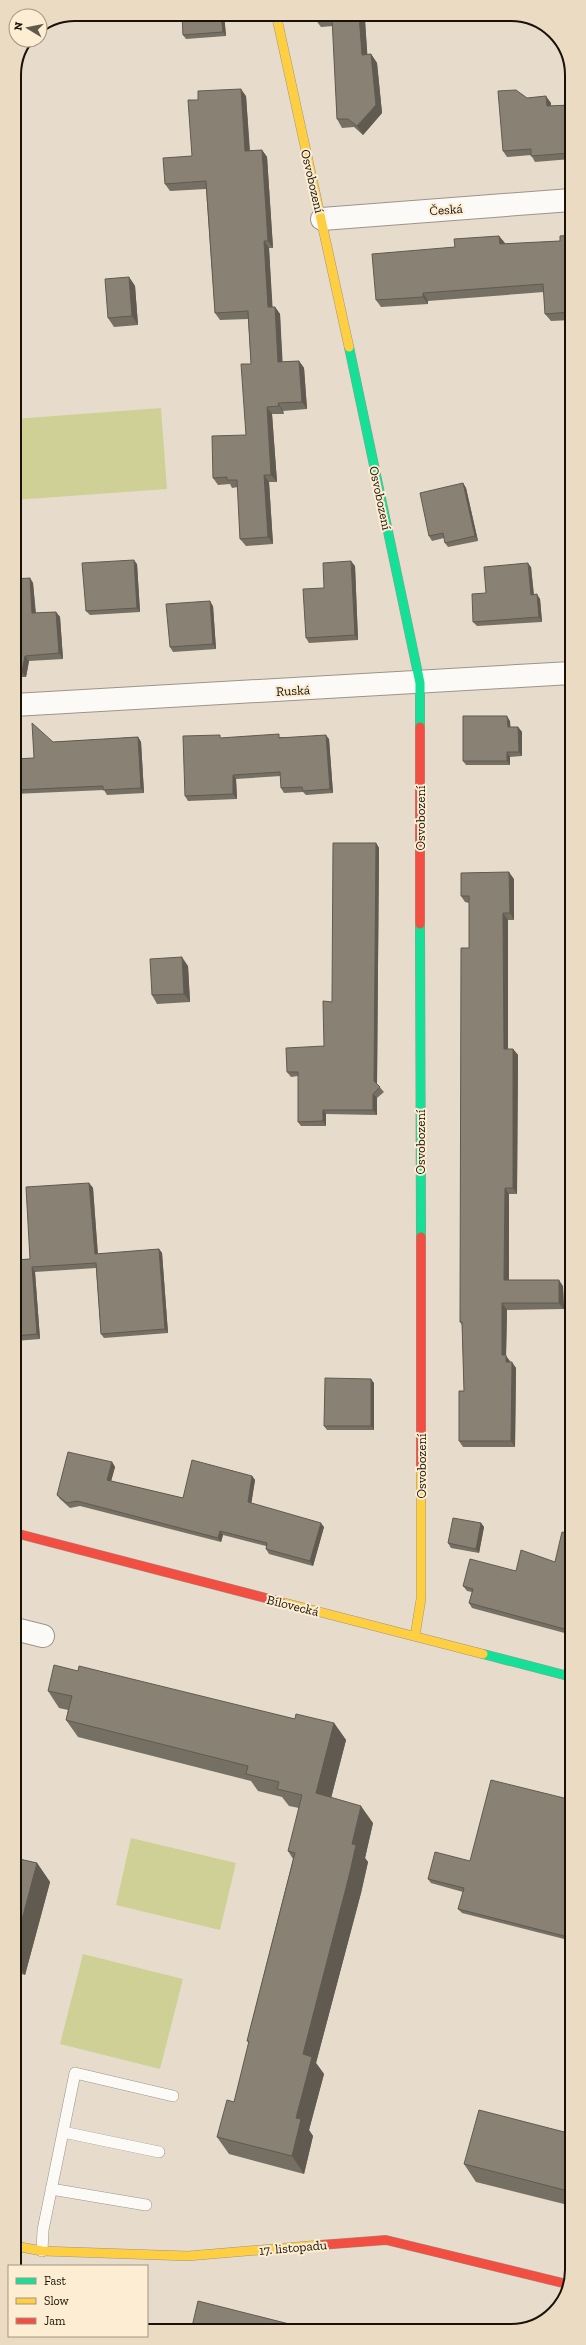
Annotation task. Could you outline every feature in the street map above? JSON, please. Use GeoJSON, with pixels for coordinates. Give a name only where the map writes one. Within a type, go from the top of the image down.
{"type":"FeatureCollection","features":[{"type":"Feature","properties":{"kind":"street","name":"Osvobození"},"geometry":{"type":"LineString","coordinates":[[278,21],[322,219],[420,683],[421,1598],[415,1636]]}},
{"type":"Feature","properties":{"kind":"street","name":"Česká"},"geometry":{"type":"LineString","coordinates":[[322,219],[565,200]]}},
{"type":"Feature","properties":{"kind":"street","name":"Ruská"},"geometry":{"type":"LineString","coordinates":[[21,705],[420,683],[565,673]]}},
{"type":"Feature","properties":{"kind":"street","name":"Bílovecká"},"geometry":{"type":"LineString","coordinates":[[21,1535],[565,1675]]}},
{"type":"Feature","properties":{"kind":"street"},"geometry":{"type":"LineString","coordinates":[[21,1630],[43,1636]]}},
{"type":"Feature","properties":{"kind":"street","name":"17. listopadu"},"geometry":{"type":"LineString","coordinates":[[21,2247],[42,2251],[188,2256],[386,2240],[563,2283]]}},
{"type":"Feature","properties":{"kind":"lane"},"geometry":{"type":"LineString","coordinates":[[42,2251],[43,2230],[75,2073],[174,2096]]}},
{"type":"Feature","properties":{"kind":"lane"},"geometry":{"type":"LineString","coordinates":[[63,2132],[159,2152]]}},
{"type":"Feature","properties":{"kind":"lane"},"geometry":{"type":"LineString","coordinates":[[51,2189],[146,2205]]}},
{"type":"Feature","properties":{"kind":"green space"},"geometry":{"type":"Polygon","coordinates":[[[161,408],[167,489],[21,499],[21,418],[161,408]]]}},
{"type":"Feature","properties":{"kind":"green space"},"geometry":{"type":"Polygon","coordinates":[[[131,1838],[236,1863],[220,1930],[116,1905],[131,1838]]]}},
{"type":"Feature","properties":{"kind":"green space"},"geometry":{"type":"Polygon","coordinates":[[[83,1954],[183,1979],[160,2069],[60,2044],[83,1954]]]}},
{"type":"Feature","properties":{"kind":"building"},"geometry":{"type":"Polygon","coordinates":[[[182,21],[222,21],[223,32],[183,35],[182,21]]]}},
{"type":"Feature","properties":{"kind":"building"},"geometry":{"type":"Polygon","coordinates":[[[332,21],[360,21],[362,55],[371,54],[376,105],[357,126],[348,119],[337,119],[332,21]]]}},
{"type":"Feature","properties":{"kind":"building"},"geometry":{"type":"Polygon","coordinates":[[[241,89],[245,151],[262,150],[268,241],[264,241],[268,307],[275,307],[278,362],[299,361],[302,402],[278,403],[279,406],[267,407],[271,475],[264,475],[268,537],[240,539],[237,480],[227,480],[227,477],[213,478],[212,436],[246,435],[241,364],[251,364],[248,311],[215,313],[206,181],[165,184],[163,158],[192,156],[188,100],[198,100],[198,91],[241,89]]]}},
{"type":"Feature","properties":{"kind":"building"},"geometry":{"type":"Polygon","coordinates":[[[516,90],[527,98],[546,96],[547,106],[565,105],[565,153],[531,156],[531,149],[503,151],[498,91],[516,90]]]}},
{"type":"Feature","properties":{"kind":"building"},"geometry":{"type":"Polygon","coordinates":[[[499,236],[500,244],[560,241],[560,236],[565,236],[565,312],[545,314],[543,284],[423,293],[423,297],[376,300],[372,254],[455,247],[454,239],[499,236]]]}},
{"type":"Feature","properties":{"kind":"building"},"geometry":{"type":"Polygon","coordinates":[[[129,277],[132,316],[108,318],[105,279],[129,277]]]}},
{"type":"Feature","properties":{"kind":"building"},"geometry":{"type":"Polygon","coordinates":[[[463,483],[475,536],[445,543],[443,533],[429,536],[420,493],[463,483]]]}},
{"type":"Feature","properties":{"kind":"building"},"geometry":{"type":"Polygon","coordinates":[[[134,560],[137,608],[86,611],[82,563],[134,560]]]}},
{"type":"Feature","properties":{"kind":"building"},"geometry":{"type":"Polygon","coordinates":[[[351,561],[355,635],[306,638],[303,589],[324,588],[323,563],[351,561]]]}},
{"type":"Feature","properties":{"kind":"building"},"geometry":{"type":"Polygon","coordinates":[[[528,563],[531,595],[537,594],[539,617],[473,622],[472,594],[486,593],[484,567],[528,563]]]}},
{"type":"Feature","properties":{"kind":"building"},"geometry":{"type":"Polygon","coordinates":[[[30,578],[32,613],[56,612],[59,653],[25,656],[22,672],[21,672],[21,579],[30,578]]]}},
{"type":"Feature","properties":{"kind":"building"},"geometry":{"type":"Polygon","coordinates":[[[210,601],[213,644],[170,647],[166,604],[210,601]]]}},
{"type":"Feature","properties":{"kind":"building"},"geometry":{"type":"Polygon","coordinates":[[[463,716],[507,716],[508,727],[518,727],[519,752],[507,752],[507,761],[463,761],[463,716]]]}},
{"type":"Feature","properties":{"kind":"building"},"geometry":{"type":"Polygon","coordinates":[[[32,723],[53,742],[138,737],[141,788],[103,790],[103,786],[21,790],[21,759],[34,758],[32,723]]]}},
{"type":"Feature","properties":{"kind":"building"},"geometry":{"type":"Polygon","coordinates":[[[279,734],[279,738],[326,735],[330,789],[303,791],[302,787],[281,788],[280,772],[233,775],[233,794],[185,796],[183,736],[220,735],[220,738],[279,734]]]}},
{"type":"Feature","properties":{"kind":"building"},"geometry":{"type":"Polygon","coordinates":[[[333,843],[376,843],[374,1081],[380,1087],[373,1094],[373,1110],[323,1110],[323,1121],[298,1122],[298,1072],[287,1072],[286,1048],[324,1046],[323,1001],[332,1002],[333,843]]]}},
{"type":"Feature","properties":{"kind":"building"},"geometry":{"type":"Polygon","coordinates":[[[509,872],[510,913],[503,913],[504,1049],[513,1049],[513,1188],[505,1188],[504,1280],[559,1280],[559,1303],[502,1303],[502,1355],[506,1355],[506,1362],[512,1362],[511,1441],[459,1441],[459,1391],[464,1391],[462,1322],[460,1322],[461,948],[469,948],[469,896],[461,896],[461,873],[509,872]]]}},
{"type":"Feature","properties":{"kind":"building"},"geometry":{"type":"Polygon","coordinates":[[[182,957],[184,994],[152,995],[150,959],[182,957]]]}},
{"type":"Feature","properties":{"kind":"building"},"geometry":{"type":"Polygon","coordinates":[[[89,1183],[95,1254],[159,1249],[165,1329],[101,1334],[96,1263],[32,1267],[37,1334],[21,1335],[21,1260],[30,1259],[26,1187],[89,1183]]]}},
{"type":"Feature","properties":{"kind":"building"},"geometry":{"type":"Polygon","coordinates":[[[325,1378],[371,1379],[371,1426],[324,1426],[325,1378]]]}},
{"type":"Feature","properties":{"kind":"building"},"geometry":{"type":"Polygon","coordinates":[[[68,1452],[112,1462],[107,1480],[183,1498],[192,1460],[252,1476],[248,1502],[321,1523],[310,1561],[266,1549],[267,1543],[220,1531],[218,1538],[77,1501],[67,1503],[57,1495],[68,1452]]]}},
{"type":"Feature","properties":{"kind":"building"},"geometry":{"type":"Polygon","coordinates":[[[453,1518],[481,1523],[476,1549],[448,1543],[453,1518]]]}},
{"type":"Feature","properties":{"kind":"building"},"geometry":{"type":"Polygon","coordinates":[[[562,1532],[565,1533],[565,1629],[469,1603],[473,1589],[463,1586],[470,1559],[516,1571],[521,1550],[555,1562],[562,1532]]]}},
{"type":"Feature","properties":{"kind":"building"},"geometry":{"type":"Polygon","coordinates":[[[54,1665],[78,1671],[79,1666],[295,1719],[296,1714],[334,1723],[316,1793],[361,1806],[352,1844],[356,1845],[349,1876],[303,2054],[312,2057],[296,2118],[301,2119],[292,2156],[217,2137],[227,2100],[234,2102],[249,2041],[247,2041],[295,1853],[288,1851],[302,1795],[277,1789],[279,1782],[246,1774],[248,1766],[66,1720],[72,1696],[48,1691],[54,1665]]]}},
{"type":"Feature","properties":{"kind":"building"},"geometry":{"type":"Polygon","coordinates":[[[491,1780],[565,1798],[565,1936],[458,1909],[464,1888],[428,1879],[435,1852],[470,1861],[491,1780]]]}},
{"type":"Feature","properties":{"kind":"building"},"geometry":{"type":"Polygon","coordinates":[[[21,1859],[37,1863],[21,1923],[21,1859]]]}},
{"type":"Feature","properties":{"kind":"building"},"geometry":{"type":"Polygon","coordinates":[[[479,2110],[565,2132],[565,2190],[464,2164],[479,2110]]]}},
{"type":"Feature","properties":{"kind":"building"},"geometry":{"type":"Polygon","coordinates":[[[198,2301],[289,2324],[193,2324],[198,2301]]]}},
{"type":"Feature","properties":{"kind":"traffic: fast"},"geometry":{"type":"LineString","coordinates":[[349,347],[420,683],[420,727]]}},
{"type":"Feature","properties":{"kind":"traffic: fast"},"geometry":{"type":"LineString","coordinates":[[420,924],[421,1237]]}},
{"type":"Feature","properties":{"kind":"traffic: fast"},"geometry":{"type":"LineString","coordinates":[[483,1654],[565,1675]]}},
{"type":"Feature","properties":{"kind":"traffic: slow"},"geometry":{"type":"LineString","coordinates":[[278,21],[349,347]]}},
{"type":"Feature","properties":{"kind":"traffic: slow"},"geometry":{"type":"LineString","coordinates":[[415,1636],[421,1599],[421,1469]]}},
{"type":"Feature","properties":{"kind":"traffic: slow"},"geometry":{"type":"LineString","coordinates":[[281,1602],[483,1654]]}},
{"type":"Feature","properties":{"kind":"traffic: slow"},"geometry":{"type":"LineString","coordinates":[[21,2247],[42,2251],[188,2256],[320,2245]]}},
{"type":"Feature","properties":{"kind":"traffic: jam"},"geometry":{"type":"LineString","coordinates":[[420,727],[420,924]]}},
{"type":"Feature","properties":{"kind":"traffic: jam"},"geometry":{"type":"LineString","coordinates":[[421,1237],[421,1469]]}},
{"type":"Feature","properties":{"kind":"traffic: jam"},"geometry":{"type":"LineString","coordinates":[[21,1535],[281,1602]]}},
{"type":"Feature","properties":{"kind":"traffic: jam"},"geometry":{"type":"LineString","coordinates":[[320,2245],[386,2240],[563,2283]]}}]}
